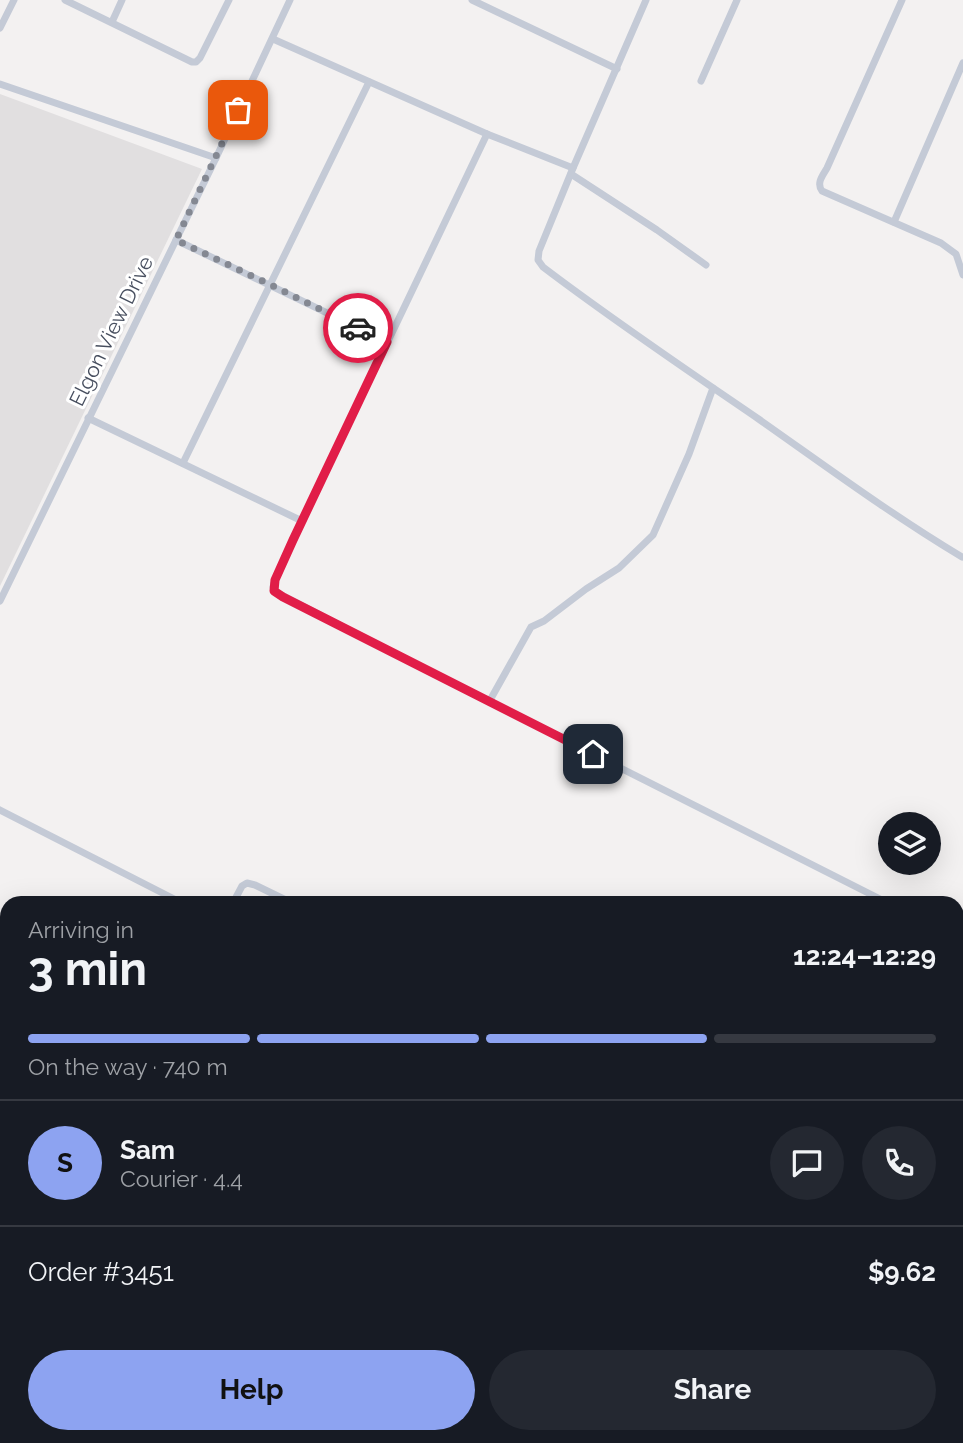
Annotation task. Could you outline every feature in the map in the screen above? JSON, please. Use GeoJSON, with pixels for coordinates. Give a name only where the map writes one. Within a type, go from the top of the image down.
{"type":"FeatureCollection","features":[{"type":"Feature","properties":{"kind":"street"},"geometry":{"type":"LineString","coordinates":[[0,28],[14,0]]}},
{"type":"Feature","properties":{"kind":"street"},"geometry":{"type":"LineString","coordinates":[[65,0],[196,62],[201,58],[229,0]]}},
{"type":"Feature","properties":{"kind":"street"},"geometry":{"type":"LineString","coordinates":[[111,22],[122,0]]}},
{"type":"Feature","properties":{"kind":"street","name":"Elgon View Drive"},"geometry":{"type":"LineString","coordinates":[[0,601],[290,0]]}},
{"type":"Feature","properties":{"kind":"street"},"geometry":{"type":"LineString","coordinates":[[472,0],[617,69]]}},
{"type":"Feature","properties":{"kind":"street"},"geometry":{"type":"LineString","coordinates":[[646,0],[572,171],[539,251],[538,260],[593,305],[891,513],[962,557]]}},
{"type":"Feature","properties":{"kind":"street"},"geometry":{"type":"LineString","coordinates":[[701,81],[737,0]]}},
{"type":"Feature","properties":{"kind":"street"},"geometry":{"type":"LineString","coordinates":[[902,0],[819,182],[822,191],[941,243],[956,254],[963,275]]}},
{"type":"Feature","properties":{"kind":"street"},"geometry":{"type":"LineString","coordinates":[[273,39],[572,171],[706,265]]}},
{"type":"Feature","properties":{"kind":"street"},"geometry":{"type":"LineString","coordinates":[[894,222],[963,63]]}},
{"type":"Feature","properties":{"kind":"street"},"geometry":{"type":"LineString","coordinates":[[183,463],[369,82]]}},
{"type":"Feature","properties":{"kind":"street"},"geometry":{"type":"LineString","coordinates":[[0,85],[216,158]]}},
{"type":"Feature","properties":{"kind":"street"},"geometry":{"type":"LineString","coordinates":[[487,134],[302,521],[275,580],[274,591],[874,896]]}},
{"type":"Feature","properties":{"kind":"street"},"geometry":{"type":"LineString","coordinates":[[176,240],[387,342]]}},
{"type":"Feature","properties":{"kind":"street"},"geometry":{"type":"LineString","coordinates":[[489,702],[531,626],[544,621],[619,568],[653,535],[689,454],[713,388]]}},
{"type":"Feature","properties":{"kind":"street"},"geometry":{"type":"LineString","coordinates":[[88,418],[302,521]]}},
{"type":"Feature","properties":{"kind":"street"},"geometry":{"type":"LineString","coordinates":[[0,810],[169,896]]}},
{"type":"Feature","properties":{"kind":"street"},"geometry":{"type":"LineString","coordinates":[[237,896],[247,883],[278,896]]}},
{"type":"Feature","properties":{"kind":"shaded area"},"geometry":{"type":"Polygon","coordinates":[[[0,94],[202,169],[0,586],[0,94]]]}},
{"type":"Feature","properties":{"kind":"way so far"},"geometry":{"type":"LineString","coordinates":[[238,110],[176,240],[358,328]]}},
{"type":"Feature","properties":{"kind":"route"},"geometry":{"type":"LineString","coordinates":[[358,328],[387,342],[293,540],[275,580],[274,591],[593,754]]}}]}
